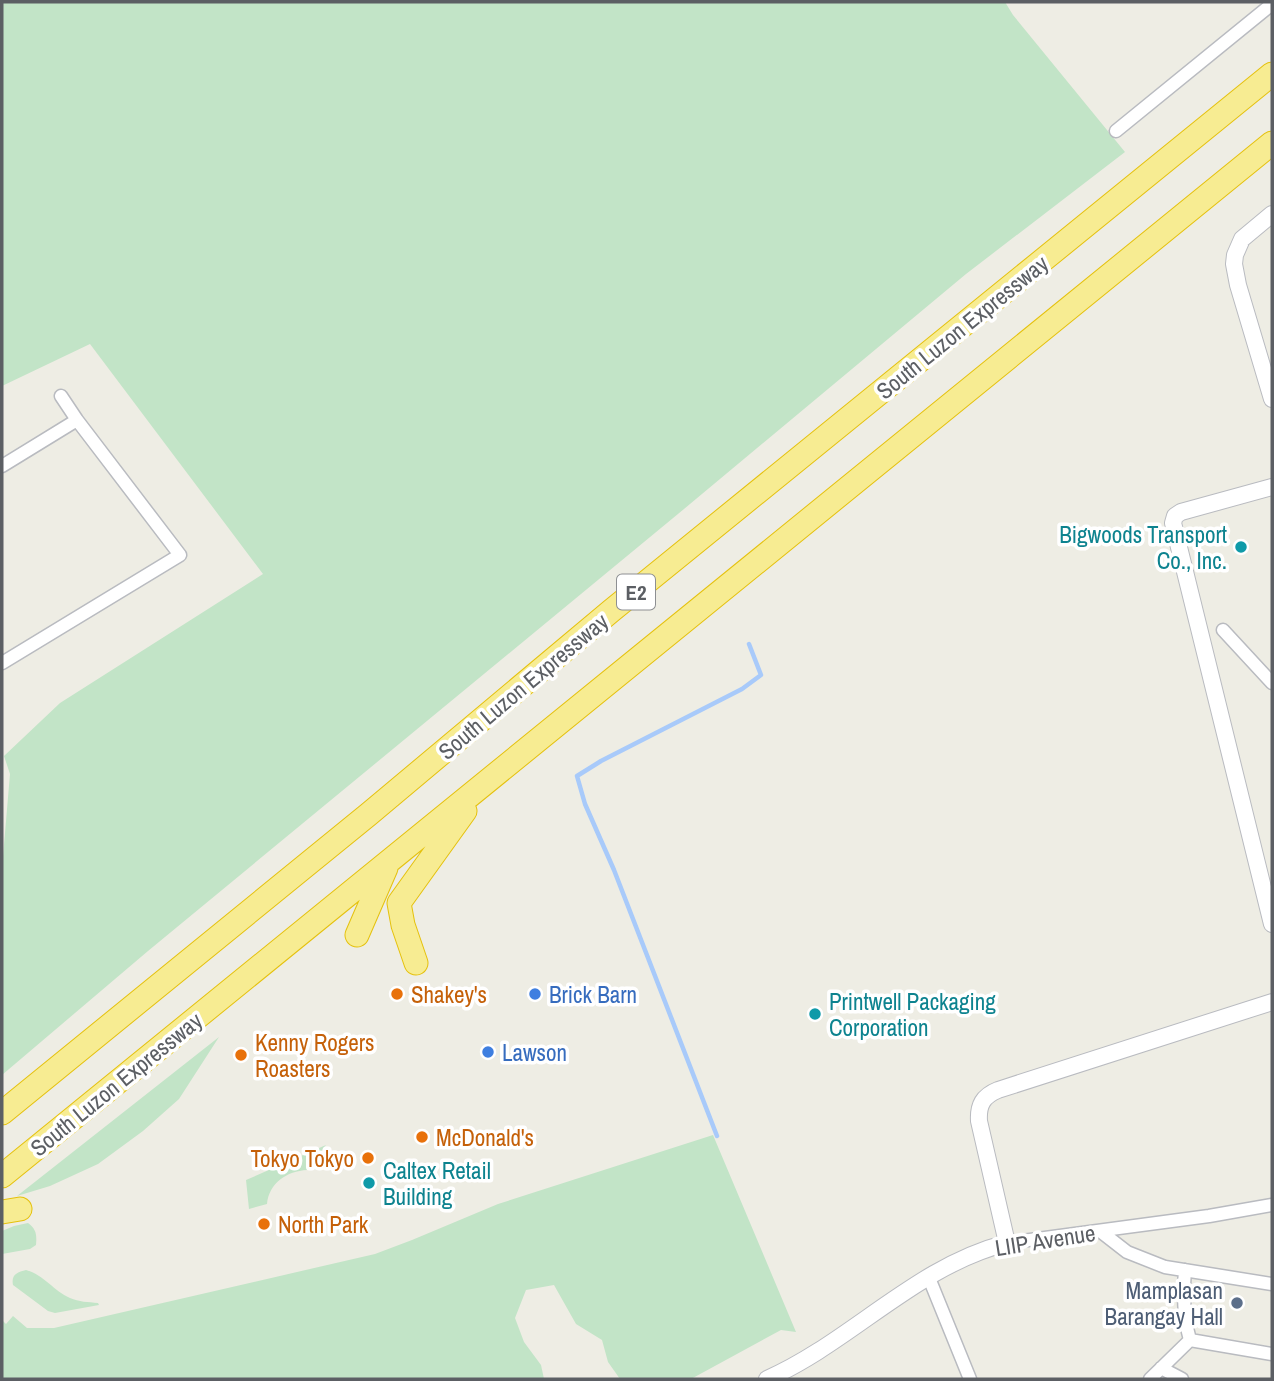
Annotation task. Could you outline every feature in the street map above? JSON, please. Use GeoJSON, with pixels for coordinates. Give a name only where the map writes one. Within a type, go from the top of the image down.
{"type":"FeatureCollection","features":[{"type":"Feature","properties":{"kind":"highway","name":"South Luzon Expressway"},"geometry":{"type":"LineString","coordinates":[[2,1112],[369,814],[611,611],[1272,74]]}},
{"type":"Feature","properties":{"kind":"highway","name":"South Luzon Expressway"},"geometry":{"type":"LineString","coordinates":[[2,1176],[1272,143]]}},
{"type":"Feature","properties":{"kind":"highway"},"geometry":{"type":"LineString","coordinates":[[416,962],[402,925],[399,903],[485,783]]}},
{"type":"Feature","properties":{"kind":"highway"},"geometry":{"type":"LineString","coordinates":[[357,935],[388,863]]}},
{"type":"Feature","properties":{"kind":"street"},"geometry":{"type":"LineString","coordinates":[[1116,131],[1272,4]]}},
{"type":"Feature","properties":{"kind":"street"},"geometry":{"type":"LineString","coordinates":[[1272,214],[1242,239],[1237,247],[1234,264],[1272,399]]}},
{"type":"Feature","properties":{"kind":"street"},"geometry":{"type":"LineString","coordinates":[[2,663],[180,555],[61,396]]}},
{"type":"Feature","properties":{"kind":"street"},"geometry":{"type":"LineString","coordinates":[[2,466],[77,420]]}},
{"type":"Feature","properties":{"kind":"street"},"geometry":{"type":"LineString","coordinates":[[1272,487],[1181,512],[1175,516],[1173,523],[1272,924]]}},
{"type":"Feature","properties":{"kind":"street"},"geometry":{"type":"LineString","coordinates":[[1223,630],[1272,683]]}},
{"type":"Feature","properties":{"kind":"street"},"geometry":{"type":"LineString","coordinates":[[1007,1243],[979,1121],[981,1103],[987,1095],[1272,1002]]}},
{"type":"Feature","properties":{"kind":"street","name":"LIIP Avenue"},"geometry":{"type":"LineString","coordinates":[[768,1379],[806,1360],[929,1278],[973,1254],[1007,1243],[1272,1205]]}},
{"type":"Feature","properties":{"kind":"street"},"geometry":{"type":"LineString","coordinates":[[1100,1231],[1127,1252],[1165,1267],[1272,1284]]}},
{"type":"Feature","properties":{"kind":"street"},"geometry":{"type":"LineString","coordinates":[[1185,1270],[1183,1298],[1190,1340]]}},
{"type":"Feature","properties":{"kind":"street"},"geometry":{"type":"LineString","coordinates":[[929,1278],[971,1379]]}},
{"type":"Feature","properties":{"kind":"street"},"geometry":{"type":"LineString","coordinates":[[1190,1340],[1272,1354]]}},
{"type":"Feature","properties":{"kind":"street"},"geometry":{"type":"LineString","coordinates":[[1150,1379],[1190,1340]]}},
{"type":"Feature","properties":{"kind":"street"},"geometry":{"type":"LineString","coordinates":[[1161,1368],[1182,1379]]}},
{"type":"Feature","properties":{"kind":"green space"},"geometry":{"type":"Polygon","coordinates":[[[2,2],[1005,2],[1125,152],[966,274],[2,1075],[2,868],[10,774],[4,756],[60,703],[263,574],[90,344],[2,386],[2,2]]]}},
{"type":"Feature","properties":{"kind":"green space"},"geometry":{"type":"Polygon","coordinates":[[[219,1037],[179,1099],[143,1131],[98,1164],[50,1186],[17,1196],[219,1037]]]}},
{"type":"Feature","properties":{"kind":"green space"},"geometry":{"type":"Polygon","coordinates":[[[713,1135],[796,1332],[781,1330],[691,1379],[620,1379],[608,1362],[602,1340],[576,1324],[554,1285],[526,1290],[515,1318],[524,1342],[541,1365],[544,1379],[2,1379],[2,1323],[3,1321],[6,1324],[13,1316],[27,1328],[54,1328],[375,1254],[498,1204],[713,1135]]]}},
{"type":"Feature","properties":{"kind":"green space"},"geometry":{"type":"Polygon","coordinates":[[[326,1145],[307,1170],[286,1176],[275,1184],[267,1204],[249,1209],[246,1180],[326,1145]]]}},
{"type":"Feature","properties":{"kind":"green space"},"geometry":{"type":"Polygon","coordinates":[[[28,1223],[35,1232],[36,1245],[30,1249],[2,1254],[2,1231],[28,1223]]]}},
{"type":"Feature","properties":{"kind":"green space"},"geometry":{"type":"Polygon","coordinates":[[[26,1270],[70,1298],[99,1305],[55,1313],[48,1311],[13,1285],[15,1274],[26,1270]]]}},
{"type":"Feature","properties":{"kind":"waterway"},"geometry":{"type":"LineString","coordinates":[[717,1136],[614,870],[585,804],[577,776],[742,689],[761,675],[749,644]]}},
{"type":"Feature","properties":{"kind":"place","name":"Bigwoods Transport Co., Inc."},"geometry":{"type":"Point","coordinates":[1241,547]}},
{"type":"Feature","properties":{"kind":"place","name":"Shakey's"},"geometry":{"type":"Point","coordinates":[397,994]}},
{"type":"Feature","properties":{"kind":"place","name":"Brick Barn"},"geometry":{"type":"Point","coordinates":[535,994]}},
{"type":"Feature","properties":{"kind":"place","name":"Printwell Packaging Corporation"},"geometry":{"type":"Point","coordinates":[815,1014]}},
{"type":"Feature","properties":{"kind":"place","name":"Lawson"},"geometry":{"type":"Point","coordinates":[488,1052]}},
{"type":"Feature","properties":{"kind":"place","name":"Kenny Rogers Roasters"},"geometry":{"type":"Point","coordinates":[241,1055]}},
{"type":"Feature","properties":{"kind":"place","name":"McDonald's"},"geometry":{"type":"Point","coordinates":[422,1137]}},
{"type":"Feature","properties":{"kind":"place","name":"Tokyo Tokyo"},"geometry":{"type":"Point","coordinates":[368,1158]}},
{"type":"Feature","properties":{"kind":"place","name":"Caltex Retail Building"},"geometry":{"type":"Point","coordinates":[369,1183]}},
{"type":"Feature","properties":{"kind":"place","name":"North Park"},"geometry":{"type":"Point","coordinates":[264,1224]}},
{"type":"Feature","properties":{"kind":"place","name":"Mamplasan Barangay Hall"},"geometry":{"type":"Point","coordinates":[1237,1303]}}]}
